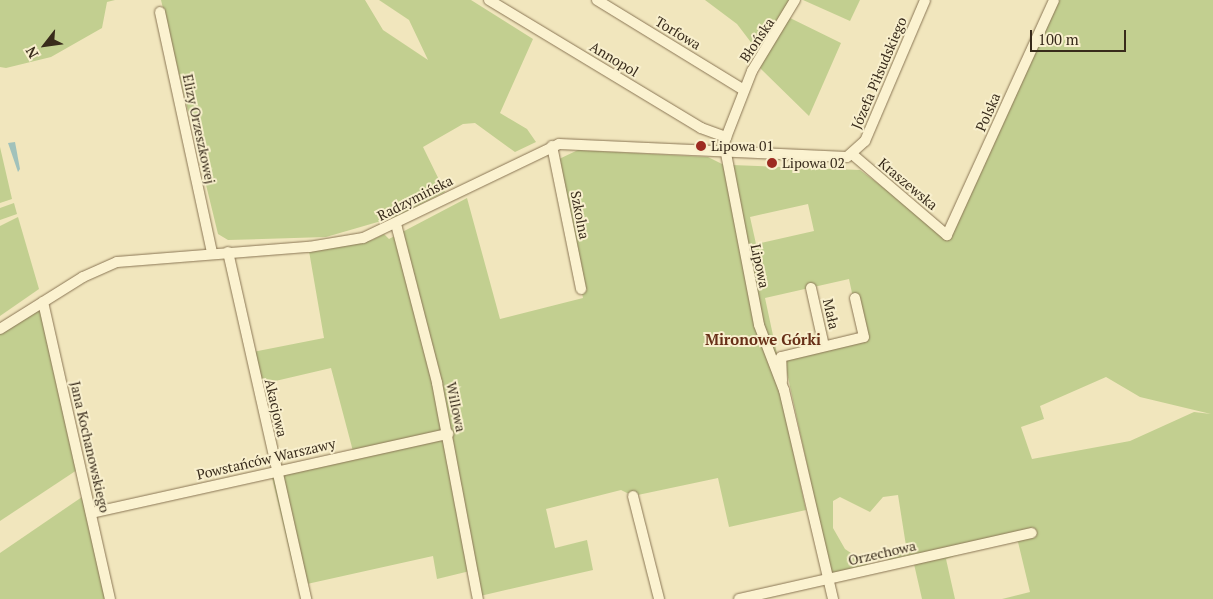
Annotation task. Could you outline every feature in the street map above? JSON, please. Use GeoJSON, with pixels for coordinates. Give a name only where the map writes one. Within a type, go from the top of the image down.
{"type":"FeatureCollection","features":[{"type":"Feature","properties":{"kind":"street","name":"Annopol"},"geometry":{"type":"LineString","coordinates":[[489,0],[701,128],[726,137]]}},
{"type":"Feature","properties":{"kind":"street","name":"Torfowa"},"geometry":{"type":"LineString","coordinates":[[597,0],[744,90]]}},
{"type":"Feature","properties":{"kind":"street","name":"Błońska"},"geometry":{"type":"LineString","coordinates":[[725,152],[726,137],[744,90],[795,0]]}},
{"type":"Feature","properties":{"kind":"street","name":"Józefa Piłsudskiego"},"geometry":{"type":"LineString","coordinates":[[852,154],[864,140],[925,0]]}},
{"type":"Feature","properties":{"kind":"street","name":"Polska"},"geometry":{"type":"LineString","coordinates":[[947,235],[1054,0]]}},
{"type":"Feature","properties":{"kind":"street","name":"Elizy Orzeszkowej"},"geometry":{"type":"LineString","coordinates":[[160,12],[212,253]]}},
{"type":"Feature","properties":{"kind":"street","name":"Radzymińska"},"geometry":{"type":"LineString","coordinates":[[0,329],[43,302],[117,262],[342,243],[396,224],[552,146],[578,143],[840,158],[852,154]]}},
{"type":"Feature","properties":{"kind":"street","name":"Szkolna"},"geometry":{"type":"LineString","coordinates":[[552,146],[581,289]]}},
{"type":"Feature","properties":{"kind":"street","name":"Lipowa"},"geometry":{"type":"LineString","coordinates":[[725,152],[759,326],[782,381],[833,599]]}},
{"type":"Feature","properties":{"kind":"street","name":"Kraszewska"},"geometry":{"type":"LineString","coordinates":[[852,154],[947,235]]}},
{"type":"Feature","properties":{"kind":"street","name":"Willowa"},"geometry":{"type":"LineString","coordinates":[[396,224],[448,434],[478,599]]}},
{"type":"Feature","properties":{"kind":"street","name":"Akacjowa"},"geometry":{"type":"LineString","coordinates":[[228,252],[306,599]]}},
{"type":"Feature","properties":{"kind":"street","name":"Mała"},"geometry":{"type":"LineString","coordinates":[[811,288],[824,346],[864,337],[855,298]]}},
{"type":"Feature","properties":{"kind":"street","name":"Jana Kochanowskiego"},"geometry":{"type":"LineString","coordinates":[[43,302],[110,599]]}},
{"type":"Feature","properties":{"kind":"street","name":"Lipowa"},"geometry":{"type":"LineString","coordinates":[[782,381],[781,357],[824,346]]}},
{"type":"Feature","properties":{"kind":"street","name":"Powstańców Warszawy"},"geometry":{"type":"LineString","coordinates":[[91,514],[448,434]]}},
{"type":"Feature","properties":{"kind":"street"},"geometry":{"type":"LineString","coordinates":[[633,496],[659,599]]}},
{"type":"Feature","properties":{"kind":"street","name":"Orzechowa"},"geometry":{"type":"LineString","coordinates":[[739,599],[1032,532]]}},
{"type":"Feature","properties":{"kind":"green space"},"geometry":{"type":"Polygon","coordinates":[[[0,0],[115,0],[107,2],[102,28],[51,57],[6,68],[0,67],[0,0]]]}},
{"type":"Feature","properties":{"kind":"green space"},"geometry":{"type":"Polygon","coordinates":[[[161,0],[365,0],[383,30],[428,60],[409,20],[379,0],[471,0],[533,39],[500,113],[527,129],[536,142],[515,152],[475,123],[463,124],[423,147],[445,192],[395,217],[326,237],[228,240],[218,234],[161,0]]]}},
{"type":"Feature","properties":{"kind":"green space"},"geometry":{"type":"Polygon","coordinates":[[[705,0],[795,0],[788,17],[841,43],[809,116],[760,68],[778,30],[765,45],[753,45],[737,24],[705,0]]]}},
{"type":"Feature","properties":{"kind":"green space"},"geometry":{"type":"Polygon","coordinates":[[[803,0],[860,0],[850,21],[803,0]]]}},
{"type":"Feature","properties":{"kind":"green space"},"geometry":{"type":"Polygon","coordinates":[[[1053,0],[1213,0],[1213,599],[1002,599],[1030,592],[1018,542],[1001,539],[946,559],[955,599],[922,599],[914,564],[887,568],[888,556],[907,552],[898,495],[883,497],[870,512],[840,497],[833,501],[833,528],[845,549],[870,566],[831,575],[784,359],[862,340],[849,279],[765,298],[780,368],[769,349],[732,165],[860,170],[947,235],[1053,0]],[[808,204],[750,217],[756,244],[814,231],[808,204]],[[1106,377],[1040,406],[1044,419],[1021,427],[1032,459],[1130,441],[1194,412],[1211,414],[1140,397],[1106,377]]]}},
{"type":"Feature","properties":{"kind":"green space"},"geometry":{"type":"Polygon","coordinates":[[[0,147],[12,199],[0,203],[0,147]]]}},
{"type":"Feature","properties":{"kind":"green space"},"geometry":{"type":"Polygon","coordinates":[[[578,150],[708,157],[724,165],[747,288],[779,387],[806,510],[729,527],[718,478],[633,496],[621,490],[546,509],[555,548],[587,540],[593,570],[480,596],[474,570],[437,579],[433,556],[298,586],[271,473],[354,455],[331,368],[254,386],[248,353],[324,338],[309,251],[372,240],[384,234],[389,239],[467,198],[500,319],[583,298],[557,160],[578,150]]]}},
{"type":"Feature","properties":{"kind":"green space"},"geometry":{"type":"Polygon","coordinates":[[[14,203],[17,214],[0,220],[0,208],[14,203]]]}},
{"type":"Feature","properties":{"kind":"green space"},"geometry":{"type":"Polygon","coordinates":[[[18,217],[39,289],[0,316],[0,226],[18,217]]]}},
{"type":"Feature","properties":{"kind":"green space"},"geometry":{"type":"Polygon","coordinates":[[[43,303],[80,468],[0,521],[0,330],[43,303]]]}},
{"type":"Feature","properties":{"kind":"green space"},"geometry":{"type":"Polygon","coordinates":[[[82,497],[108,599],[0,599],[0,553],[82,497]]]}},
{"type":"Feature","properties":{"kind":"water"},"geometry":{"type":"Polygon","coordinates":[[[15,142],[20,169],[18,172],[8,143],[15,142]]]}},
{"type":"Feature","properties":{"kind":"place","name":"Lipowa 01"},"geometry":{"type":"Point","coordinates":[701,146]}},
{"type":"Feature","properties":{"kind":"place","name":"Lipowa 02"},"geometry":{"type":"Point","coordinates":[772,163]}},
{"type":"Feature","properties":{"kind":"district","name":"Mironowe Górki"},"geometry":{"type":"Point","coordinates":[763,340]}}]}
